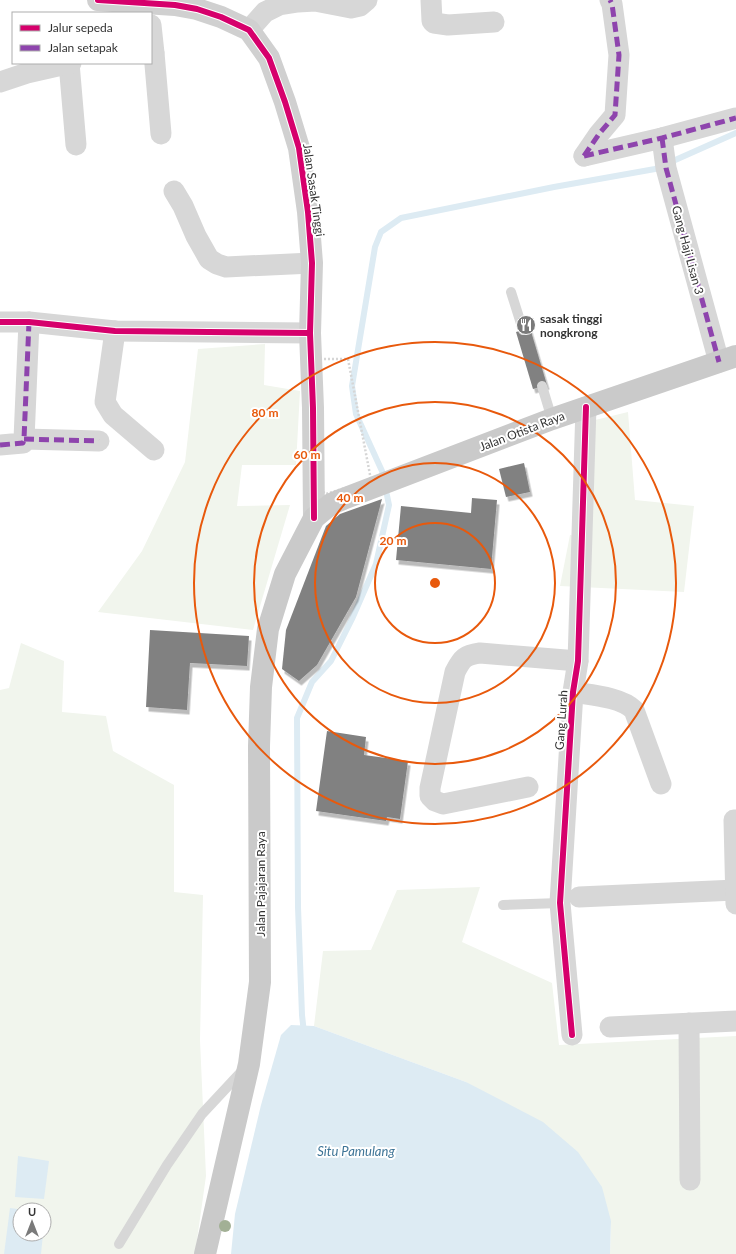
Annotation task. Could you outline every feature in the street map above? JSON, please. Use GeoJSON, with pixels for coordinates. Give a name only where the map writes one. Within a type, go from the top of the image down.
{"type":"FeatureCollection","features":[{"type":"Feature","properties":{"kind":"main road","name":"Jalan Otista Raya"},"geometry":{"type":"LineString","coordinates":[[314,518],[331,504],[370,485],[404,476],[552,419],[727,359]]}},
{"type":"Feature","properties":{"kind":"main road","name":"Jalan Pajajaran Raya"},"geometry":{"type":"LineString","coordinates":[[205,1254],[249,1064],[260,982],[259,746],[261,687],[268,629],[285,574],[314,518]]}},
{"type":"Feature","properties":{"kind":"street","name":"Jalan Sasak Tinggi"},"geometry":{"type":"LineString","coordinates":[[98,0],[149,8],[196,4],[249,30],[269,58],[285,102],[298,148],[308,212],[312,262],[310,333],[314,518]]}},
{"type":"Feature","properties":{"kind":"street"},"geometry":{"type":"LineString","coordinates":[[249,30],[265,12],[279,5],[315,1],[351,8],[360,6],[367,0]]}},
{"type":"Feature","properties":{"kind":"street"},"geometry":{"type":"LineString","coordinates":[[431,0],[432,20],[434,24],[448,25],[494,22]]}},
{"type":"Feature","properties":{"kind":"street"},"geometry":{"type":"LineString","coordinates":[[610,0],[612,4],[619,56],[615,115],[599,134],[584,156],[663,151],[736,118]]}},
{"type":"Feature","properties":{"kind":"street"},"geometry":{"type":"LineString","coordinates":[[152,39],[161,134]]}},
{"type":"Feature","properties":{"kind":"street"},"geometry":{"type":"LineString","coordinates":[[0,82],[27,73],[66,64]]}},
{"type":"Feature","properties":{"kind":"street"},"geometry":{"type":"LineString","coordinates":[[70,64],[76,145]]}},
{"type":"Feature","properties":{"kind":"street","name":"Gang Haji Lisan 3"},"geometry":{"type":"LineString","coordinates":[[663,151],[727,359]]}},
{"type":"Feature","properties":{"kind":"street"},"geometry":{"type":"LineString","coordinates":[[174,191],[183,206],[196,236],[209,258],[217,264],[226,266],[312,262]]}},
{"type":"Feature","properties":{"kind":"street"},"geometry":{"type":"LineString","coordinates":[[0,322],[29,322],[115,331],[310,333]]}},
{"type":"Feature","properties":{"kind":"street"},"geometry":{"type":"LineString","coordinates":[[0,445],[23,443],[24,439],[29,322]]}},
{"type":"Feature","properties":{"kind":"street"},"geometry":{"type":"LineString","coordinates":[[115,331],[105,402],[113,415],[154,450]]}},
{"type":"Feature","properties":{"kind":"street","name":"Gang Lurah"},"geometry":{"type":"LineString","coordinates":[[572,1035],[570,900],[573,692],[578,661],[586,407]]}},
{"type":"Feature","properties":{"kind":"street"},"geometry":{"type":"LineString","coordinates":[[24,439],[99,441]]}},
{"type":"Feature","properties":{"kind":"street"},"geometry":{"type":"LineString","coordinates":[[528,787],[443,804],[435,801],[430,796],[430,788],[455,672],[461,660],[469,655],[480,653],[578,661]]}},
{"type":"Feature","properties":{"kind":"street"},"geometry":{"type":"LineString","coordinates":[[573,692],[619,701],[628,704],[634,710],[661,784]]}},
{"type":"Feature","properties":{"kind":"street"},"geometry":{"type":"LineString","coordinates":[[570,900],[736,895],[734,820],[736,820]]}},
{"type":"Feature","properties":{"kind":"street"},"geometry":{"type":"LineString","coordinates":[[610,1027],[736,1021]]}},
{"type":"Feature","properties":{"kind":"street"},"geometry":{"type":"LineString","coordinates":[[689,1023],[690,1180]]}},
{"type":"Feature","properties":{"kind":"lane"},"geometry":{"type":"LineString","coordinates":[[511,292],[523,330]]}},
{"type":"Feature","properties":{"kind":"lane"},"geometry":{"type":"LineString","coordinates":[[542,386],[552,419]]}},
{"type":"Feature","properties":{"kind":"lane"},"geometry":{"type":"LineString","coordinates":[[503,905],[570,900]]}},
{"type":"Feature","properties":{"kind":"lane"},"geometry":{"type":"LineString","coordinates":[[119,1244],[167,1165],[202,1114],[249,1064]]}},
{"type":"Feature","properties":{"kind":"path"},"geometry":{"type":"LineString","coordinates":[[320,359],[348,359],[370,485],[326,494],[315,486],[312,474],[320,359]]}},
{"type":"Feature","properties":{"kind":"shaded area"},"geometry":{"type":"Polygon","coordinates":[[[265,344],[264,385],[300,391],[296,465],[242,465],[237,506],[290,505],[253,630],[98,612],[142,551],[185,462],[198,349],[265,344]]]}},
{"type":"Feature","properties":{"kind":"shaded area"},"geometry":{"type":"Polygon","coordinates":[[[628,412],[635,500],[694,506],[684,592],[560,586],[570,535],[588,537],[591,421],[628,412]]]}},
{"type":"Feature","properties":{"kind":"shaded area"},"geometry":{"type":"Polygon","coordinates":[[[21,643],[64,661],[62,712],[106,716],[113,751],[174,785],[174,892],[203,895],[200,1040],[206,1176],[195,1254],[0,1254],[0,690],[9,688],[21,643]]]}},
{"type":"Feature","properties":{"kind":"shaded area"},"geometry":{"type":"Polygon","coordinates":[[[480,887],[462,942],[552,983],[559,1045],[736,1036],[736,1254],[610,1254],[611,1221],[466,1082],[314,1026],[323,951],[371,950],[397,890],[480,887]]]}},
{"type":"Feature","properties":{"kind":"water","name":"Situ Pamulang"},"geometry":{"type":"Polygon","coordinates":[[[291,1025],[314,1026],[466,1082],[543,1122],[578,1152],[602,1187],[611,1221],[610,1254],[231,1254],[235,1214],[261,1105],[281,1035],[291,1025]]]}},
{"type":"Feature","properties":{"kind":"water"},"geometry":{"type":"Polygon","coordinates":[[[18,1156],[49,1161],[44,1199],[15,1197],[18,1156]]]}},
{"type":"Feature","properties":{"kind":"water"},"geometry":{"type":"Polygon","coordinates":[[[10,1208],[12,1208],[12,1242],[42,1242],[41,1254],[4,1254],[10,1208]]]}},
{"type":"Feature","properties":{"kind":"building"},"geometry":{"type":"Polygon","coordinates":[[[530,328],[547,385],[533,389],[516,332],[530,328]]]}},
{"type":"Feature","properties":{"kind":"building"},"geometry":{"type":"Polygon","coordinates":[[[524,463],[530,492],[506,497],[499,469],[524,463]]]}},
{"type":"Feature","properties":{"kind":"building"},"geometry":{"type":"Polygon","coordinates":[[[472,498],[497,500],[491,569],[396,560],[401,506],[471,513],[472,498]]]}},
{"type":"Feature","properties":{"kind":"building"},"geometry":{"type":"Polygon","coordinates":[[[382,499],[356,597],[317,665],[299,681],[282,669],[286,630],[326,526],[340,514],[382,499]]]}},
{"type":"Feature","properties":{"kind":"building"},"geometry":{"type":"Polygon","coordinates":[[[150,630],[249,636],[247,666],[190,663],[187,710],[146,707],[150,630]]]}},
{"type":"Feature","properties":{"kind":"building"},"geometry":{"type":"Polygon","coordinates":[[[327,731],[366,737],[364,755],[408,761],[400,819],[387,817],[386,821],[316,811],[327,731]]]}},
{"type":"Feature","properties":{"kind":"waterway"},"geometry":{"type":"LineString","coordinates":[[304,1033],[298,907],[297,718],[312,682],[331,661],[352,619],[376,564],[389,505],[382,471],[356,414],[352,386],[375,247],[381,232],[401,218],[554,187],[655,169],[736,133]]}},
{"type":"Feature","properties":{"kind":"marked path"},"geometry":{"type":"LineString","coordinates":[[584,156],[599,134],[615,115],[619,55],[612,4],[610,0]]}},
{"type":"Feature","properties":{"kind":"marked path"},"geometry":{"type":"LineString","coordinates":[[584,156],[662,138],[736,118]]}},
{"type":"Feature","properties":{"kind":"marked path"},"geometry":{"type":"LineString","coordinates":[[662,138],[666,168],[719,362]]}},
{"type":"Feature","properties":{"kind":"marked path"},"geometry":{"type":"LineString","coordinates":[[0,445],[23,443],[24,439],[29,322]]}},
{"type":"Feature","properties":{"kind":"marked path"},"geometry":{"type":"LineString","coordinates":[[24,439],[99,441]]}},
{"type":"Feature","properties":{"kind":"cycle path"},"geometry":{"type":"LineString","coordinates":[[98,0],[175,5],[197,9],[221,17],[249,30],[269,58],[285,102],[299,148],[308,212],[312,263],[310,333],[313,408],[314,518]]}},
{"type":"Feature","properties":{"kind":"cycle path"},"geometry":{"type":"LineString","coordinates":[[0,322],[29,322],[115,331],[310,333]]}},
{"type":"Feature","properties":{"kind":"cycle path"},"geometry":{"type":"LineString","coordinates":[[572,1035],[560,903],[573,692],[578,661],[586,407]]}},
{"type":"Feature","properties":{"kind":"place","name":"sasak tinggi nongkrong"},"geometry":{"type":"Point","coordinates":[526,325]}}]}
